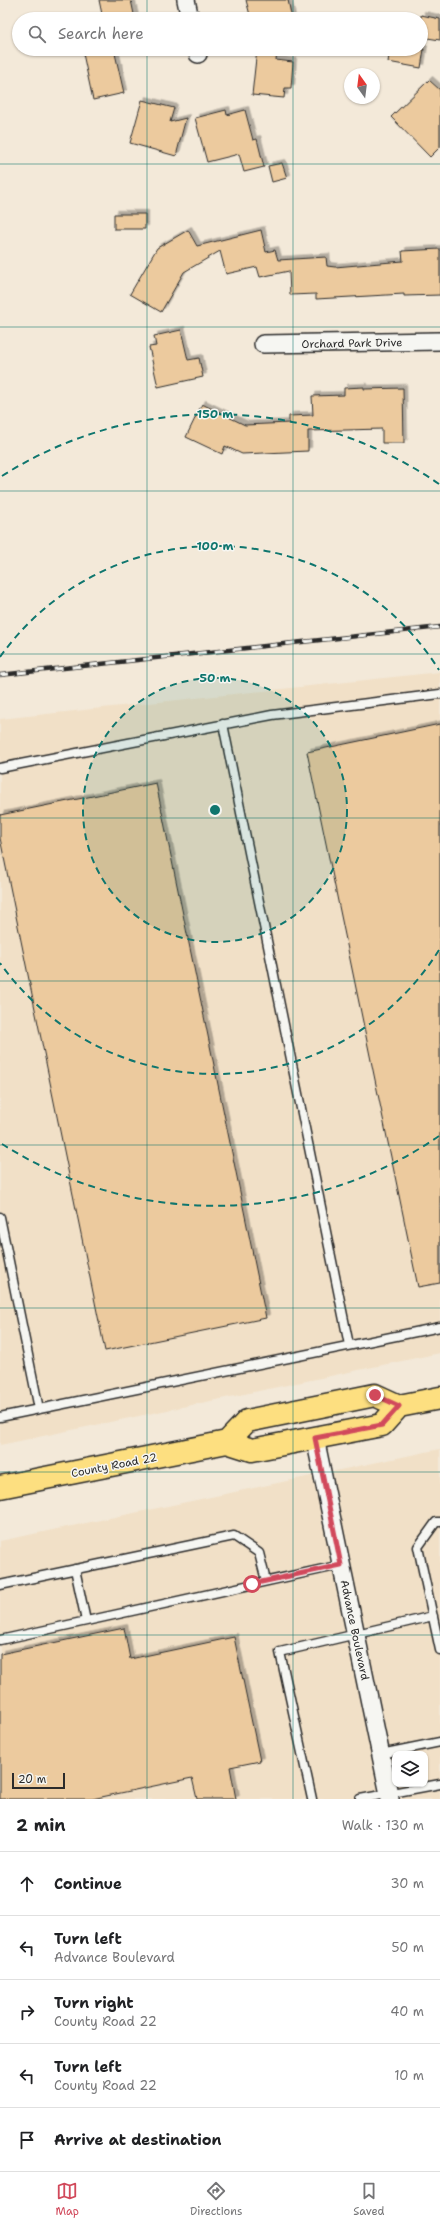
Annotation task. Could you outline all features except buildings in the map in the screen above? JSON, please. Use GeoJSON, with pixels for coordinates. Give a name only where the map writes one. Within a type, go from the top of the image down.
{"type":"FeatureCollection","features":[{"type":"Feature","properties":{"kind":"main road"},"geometry":{"type":"LineString","coordinates":[[227,1442],[247,1422],[375,1395],[399,1406],[440,1398]]}},
{"type":"Feature","properties":{"kind":"main road","name":"County Road 22"},"geometry":{"type":"LineString","coordinates":[[0,1487],[227,1442],[252,1450],[382,1425],[399,1406]]}},
{"type":"Feature","properties":{"kind":"street"},"geometry":{"type":"LineString","coordinates":[[186,0],[189,12]]}},
{"type":"Feature","properties":{"kind":"street","name":"Orchard Park Drive"},"geometry":{"type":"LineString","coordinates":[[264,344],[440,341]]}},
{"type":"Feature","properties":{"kind":"street","name":"Advance Boulevard"},"geometry":{"type":"LineString","coordinates":[[315,1438],[389,1796]]}},
{"type":"Feature","properties":{"kind":"lane"},"geometry":{"type":"LineString","coordinates":[[0,768],[272,715],[440,694]]}},
{"type":"Feature","properties":{"kind":"lane"},"geometry":{"type":"LineString","coordinates":[[223,724],[349,1345]]}},
{"type":"Feature","properties":{"kind":"lane"},"geometry":{"type":"LineString","coordinates":[[0,1217],[39,1409]]}},
{"type":"Feature","properties":{"kind":"lane"},"geometry":{"type":"LineString","coordinates":[[0,1417],[440,1327]]}},
{"type":"Feature","properties":{"kind":"lane"},"geometry":{"type":"LineString","coordinates":[[440,1522],[436,1522],[418,1546],[440,1650]]}},
{"type":"Feature","properties":{"kind":"lane"},"geometry":{"type":"LineString","coordinates":[[0,1585],[234,1536],[259,1553],[266,1582]]}},
{"type":"Feature","properties":{"kind":"lane"},"geometry":{"type":"LineString","coordinates":[[0,1640],[341,1565]]}},
{"type":"Feature","properties":{"kind":"lane"},"geometry":{"type":"LineString","coordinates":[[75,1569],[86,1621]]}},
{"type":"Feature","properties":{"kind":"lane"},"geometry":{"type":"LineString","coordinates":[[312,1799],[280,1652],[433,1616]]}},
{"type":"Feature","properties":{"kind":"lane"},"geometry":{"type":"LineString","coordinates":[[381,1754],[440,1742]]}},
{"type":"Feature","properties":{"kind":"lane"},"geometry":{"type":"LineString","coordinates":[[360,1799],[389,1796],[440,1784]]}},
{"type":"Feature","properties":{"kind":"shaded area"},"geometry":{"type":"Polygon","coordinates":[[[440,672],[440,1353],[0,1445],[0,719],[440,672]]]}},
{"type":"Feature","properties":{"kind":"shaded area"},"geometry":{"type":"Polygon","coordinates":[[[440,1449],[440,1799],[0,1799],[0,1541],[440,1449]]]}},
{"type":"Feature","properties":{"kind":"railway"},"geometry":{"type":"LineString","coordinates":[[0,675],[440,627]]}},
{"type":"Feature","properties":{"kind":"route"},"geometry":{"type":"LineString","coordinates":[[252,1584],[341,1565],[315,1438],[382,1425],[399,1406],[375,1395]]}}]}
